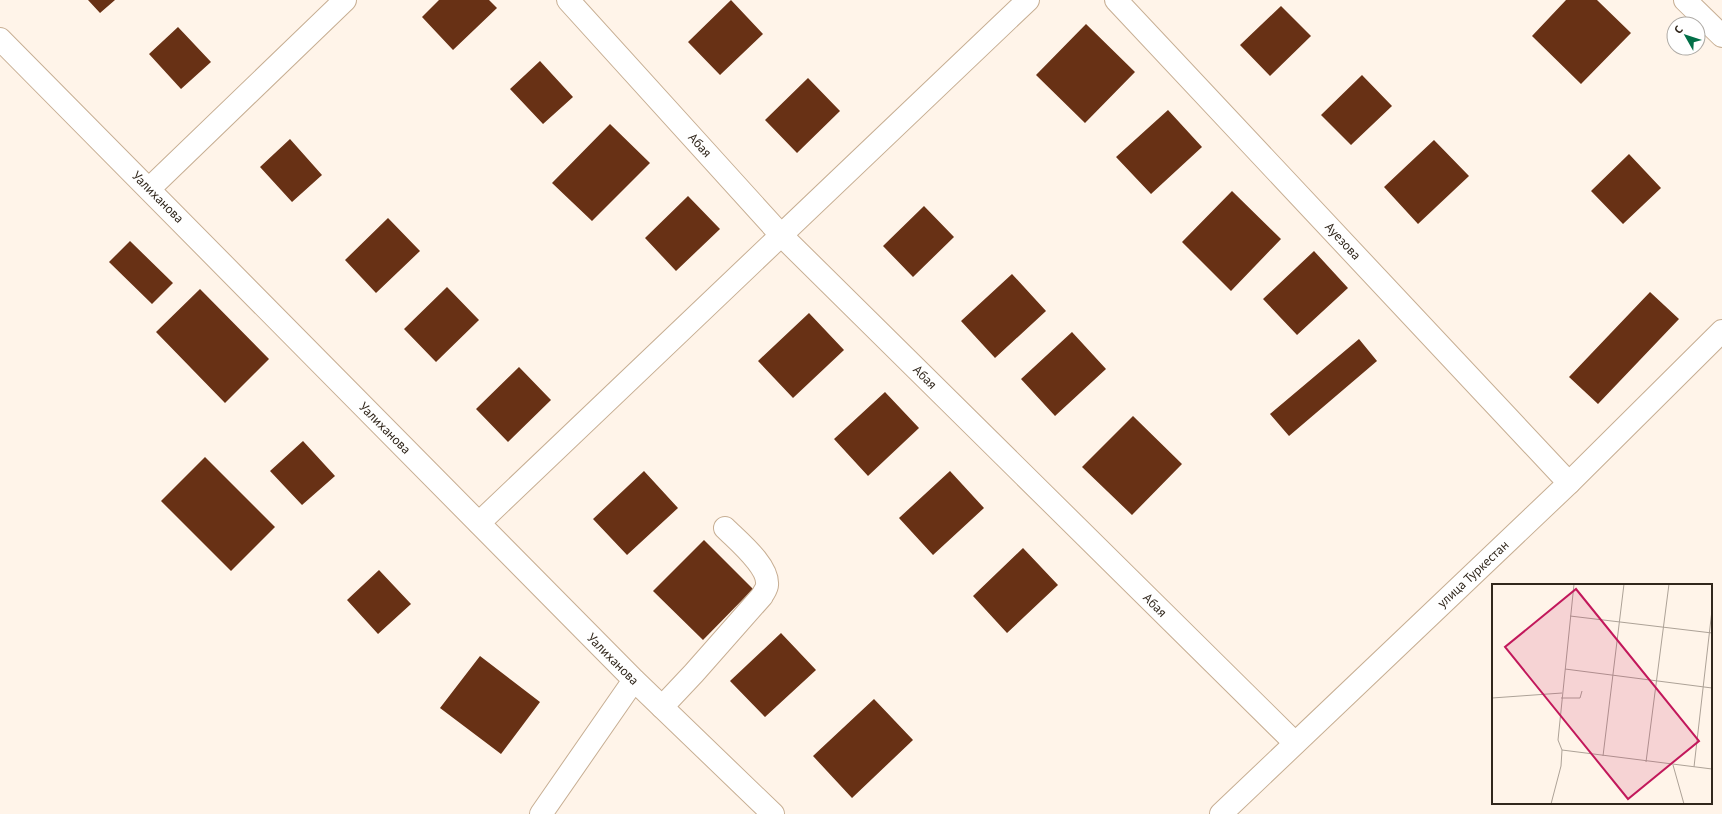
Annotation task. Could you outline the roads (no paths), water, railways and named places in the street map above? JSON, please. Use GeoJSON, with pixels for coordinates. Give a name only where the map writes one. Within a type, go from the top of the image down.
{"type":"FeatureCollection","features":[{"type":"Feature","properties":{"kind":"street"},"geometry":{"type":"LineString","coordinates":[[149,189],[345,0]]}},
{"type":"Feature","properties":{"kind":"street","name":"Абая"},"geometry":{"type":"LineString","coordinates":[[568,0],[781,235],[1295,743]]}},
{"type":"Feature","properties":{"kind":"street"},"geometry":{"type":"LineString","coordinates":[[479,523],[1028,0]]}},
{"type":"Feature","properties":{"kind":"street","name":"Ауезова"},"geometry":{"type":"LineString","coordinates":[[1116,0],[1569,483]]}},
{"type":"Feature","properties":{"kind":"street"},"geometry":{"type":"LineString","coordinates":[[1685,0],[1722,36]]}},
{"type":"Feature","properties":{"kind":"street","name":"Уалиханова"},"geometry":{"type":"LineString","coordinates":[[0,39],[634,680],[774,814]]}},
{"type":"Feature","properties":{"kind":"street","name":"улица Туркестан"},"geometry":{"type":"LineString","coordinates":[[1221,814],[1569,483],[1722,331]]}},
{"type":"Feature","properties":{"kind":"street"},"geometry":{"type":"LineString","coordinates":[[662,707],[762,596],[767,585],[765,572],[756,560],[725,528]]}},
{"type":"Feature","properties":{"kind":"street"},"geometry":{"type":"LineString","coordinates":[[541,814],[634,680]]}}]}
